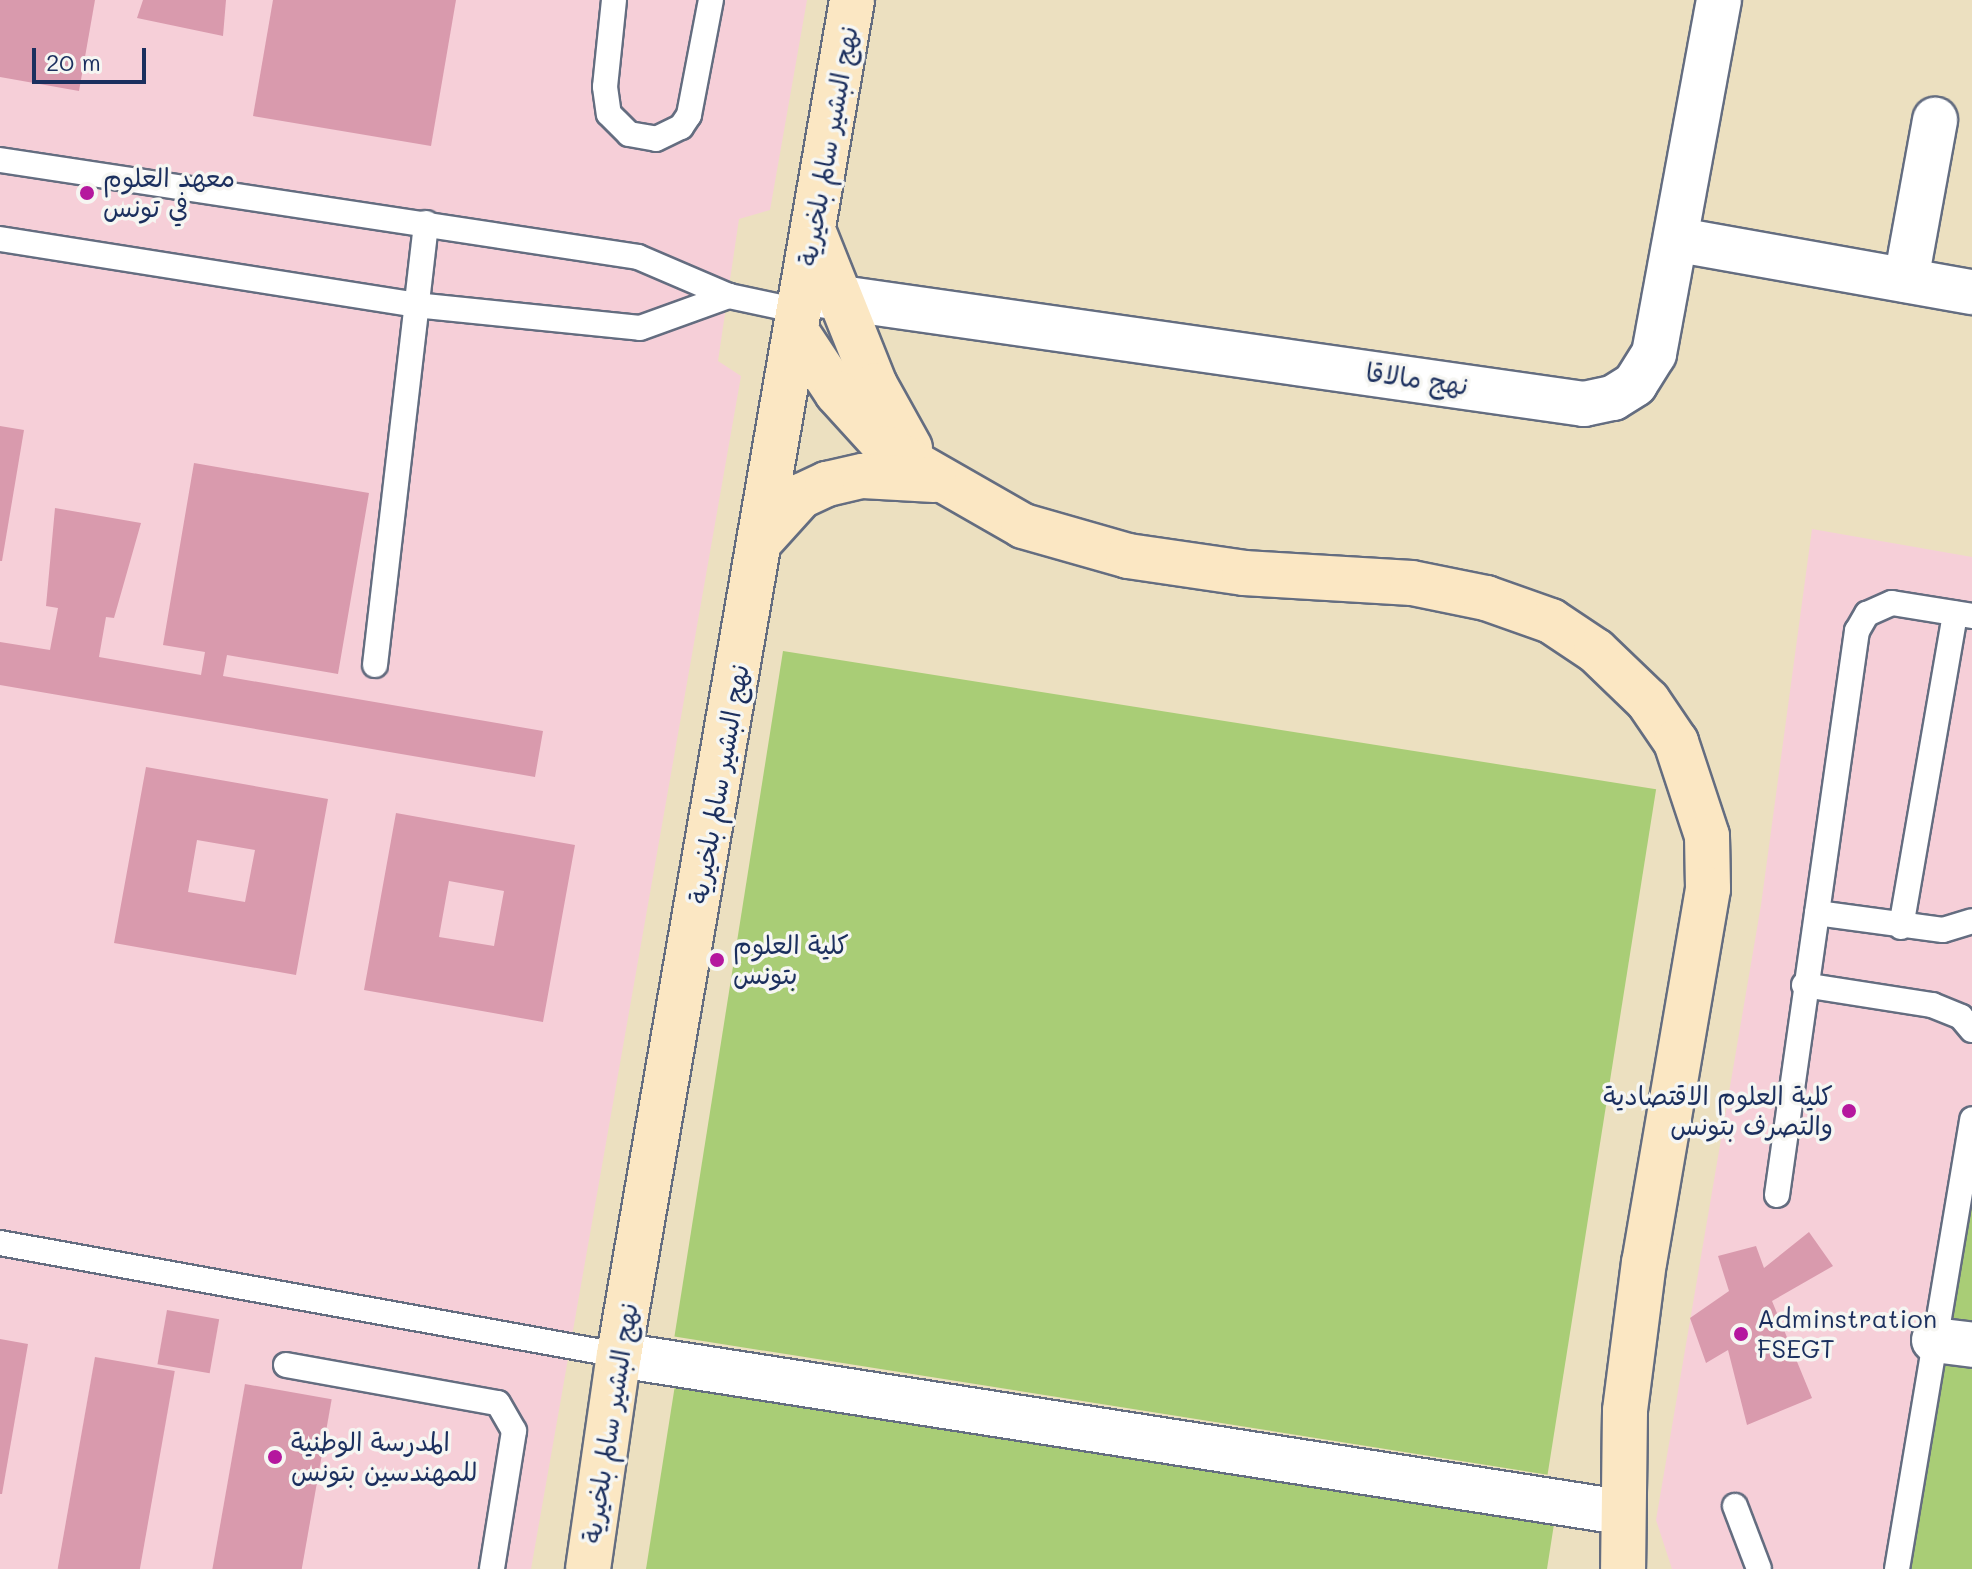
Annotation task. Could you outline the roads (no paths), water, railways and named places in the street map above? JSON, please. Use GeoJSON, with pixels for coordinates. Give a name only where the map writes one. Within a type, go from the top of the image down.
{"type":"FeatureCollection","features":[{"type":"Feature","properties":{"kind":"street","name":"نهج البشير سالم بلخيرية"},"geometry":{"type":"LineString","coordinates":[[588,1569],[619,1355],[763,538],[810,309],[813,230],[852,0]]}},
{"type":"Feature","properties":{"kind":"street","name":"نهج مالاقا"},"geometry":{"type":"LineString","coordinates":[[810,309],[1025,321],[1584,404],[1613,398],[1635,384],[1654,354],[1679,240],[1719,0]]}},
{"type":"Feature","properties":{"kind":"street"},"geometry":{"type":"LineString","coordinates":[[1906,280],[1935,120]]}},
{"type":"Feature","properties":{"kind":"street"},"geometry":{"type":"LineString","coordinates":[[1679,240],[1972,292]]}},
{"type":"Feature","properties":{"kind":"street"},"geometry":{"type":"LineString","coordinates":[[810,309],[869,431],[934,475],[1023,526],[1075,544],[1244,573],[1412,583],[1486,598],[1538,616],[1596,651],[1648,701],[1676,742],[1707,836],[1708,889],[1644,1262],[1625,1411],[1620,1512],[1623,1569]]}},
{"type":"Feature","properties":{"kind":"street"},"geometry":{"type":"LineString","coordinates":[[763,538],[801,496],[827,484],[863,476],[934,475]]}},
{"type":"Feature","properties":{"kind":"street"},"geometry":{"type":"LineString","coordinates":[[619,1355],[1620,1512]]}},
{"type":"Feature","properties":{"kind":"lane"},"geometry":{"type":"LineString","coordinates":[[614,0],[605,87],[609,114],[629,134],[656,139],[681,127],[689,115],[711,0]]}},
{"type":"Feature","properties":{"kind":"lane"},"geometry":{"type":"LineString","coordinates":[[0,160],[638,257],[729,296],[810,309]]}},
{"type":"Feature","properties":{"kind":"lane"},"geometry":{"type":"LineString","coordinates":[[375,665],[426,223]]}},
{"type":"Feature","properties":{"kind":"lane"},"geometry":{"type":"LineString","coordinates":[[0,239],[415,305],[640,328],[729,296]]}},
{"type":"Feature","properties":{"kind":"lane"},"geometry":{"type":"LineString","coordinates":[[1777,1195],[1804,985],[1860,622],[1878,606],[1892,603],[1963,615],[1901,927]]}},
{"type":"Feature","properties":{"kind":"lane"},"geometry":{"type":"LineString","coordinates":[[1817,913],[1901,927],[1943,930],[1972,921]]}},
{"type":"Feature","properties":{"kind":"lane"},"geometry":{"type":"LineString","coordinates":[[1804,985],[1932,1005],[1961,1017],[1972,1030]]}},
{"type":"Feature","properties":{"kind":"lane"},"geometry":{"type":"LineString","coordinates":[[1897,1569],[1953,1343],[1972,1119]]}},
{"type":"Feature","properties":{"kind":"lane"},"geometry":{"type":"LineString","coordinates":[[0,1243],[619,1355]]}},
{"type":"Feature","properties":{"kind":"lane"},"geometry":{"type":"LineString","coordinates":[[286,1365],[498,1403],[514,1431],[492,1569]]}},
{"type":"Feature","properties":{"kind":"lane"},"geometry":{"type":"LineString","coordinates":[[1735,1506],[1759,1569]]}},
{"type":"Feature","properties":{"kind":"place","name":"معهد العلوم في تونس"},"geometry":{"type":"Point","coordinates":[87,193]}},
{"type":"Feature","properties":{"kind":"place","name":"كلية العلوم بتونس"},"geometry":{"type":"Point","coordinates":[717,960]}},
{"type":"Feature","properties":{"kind":"place","name":"كلية العلوم الاقتصادية والتصرف بتونس"},"geometry":{"type":"Point","coordinates":[1849,1111]}},
{"type":"Feature","properties":{"kind":"place","name":"Adminstration FSEGT"},"geometry":{"type":"Point","coordinates":[1741,1334]}},
{"type":"Feature","properties":{"kind":"place","name":"المدرسة الوطنية للمهندسين بتونس"},"geometry":{"type":"Point","coordinates":[275,1457]}}]}
